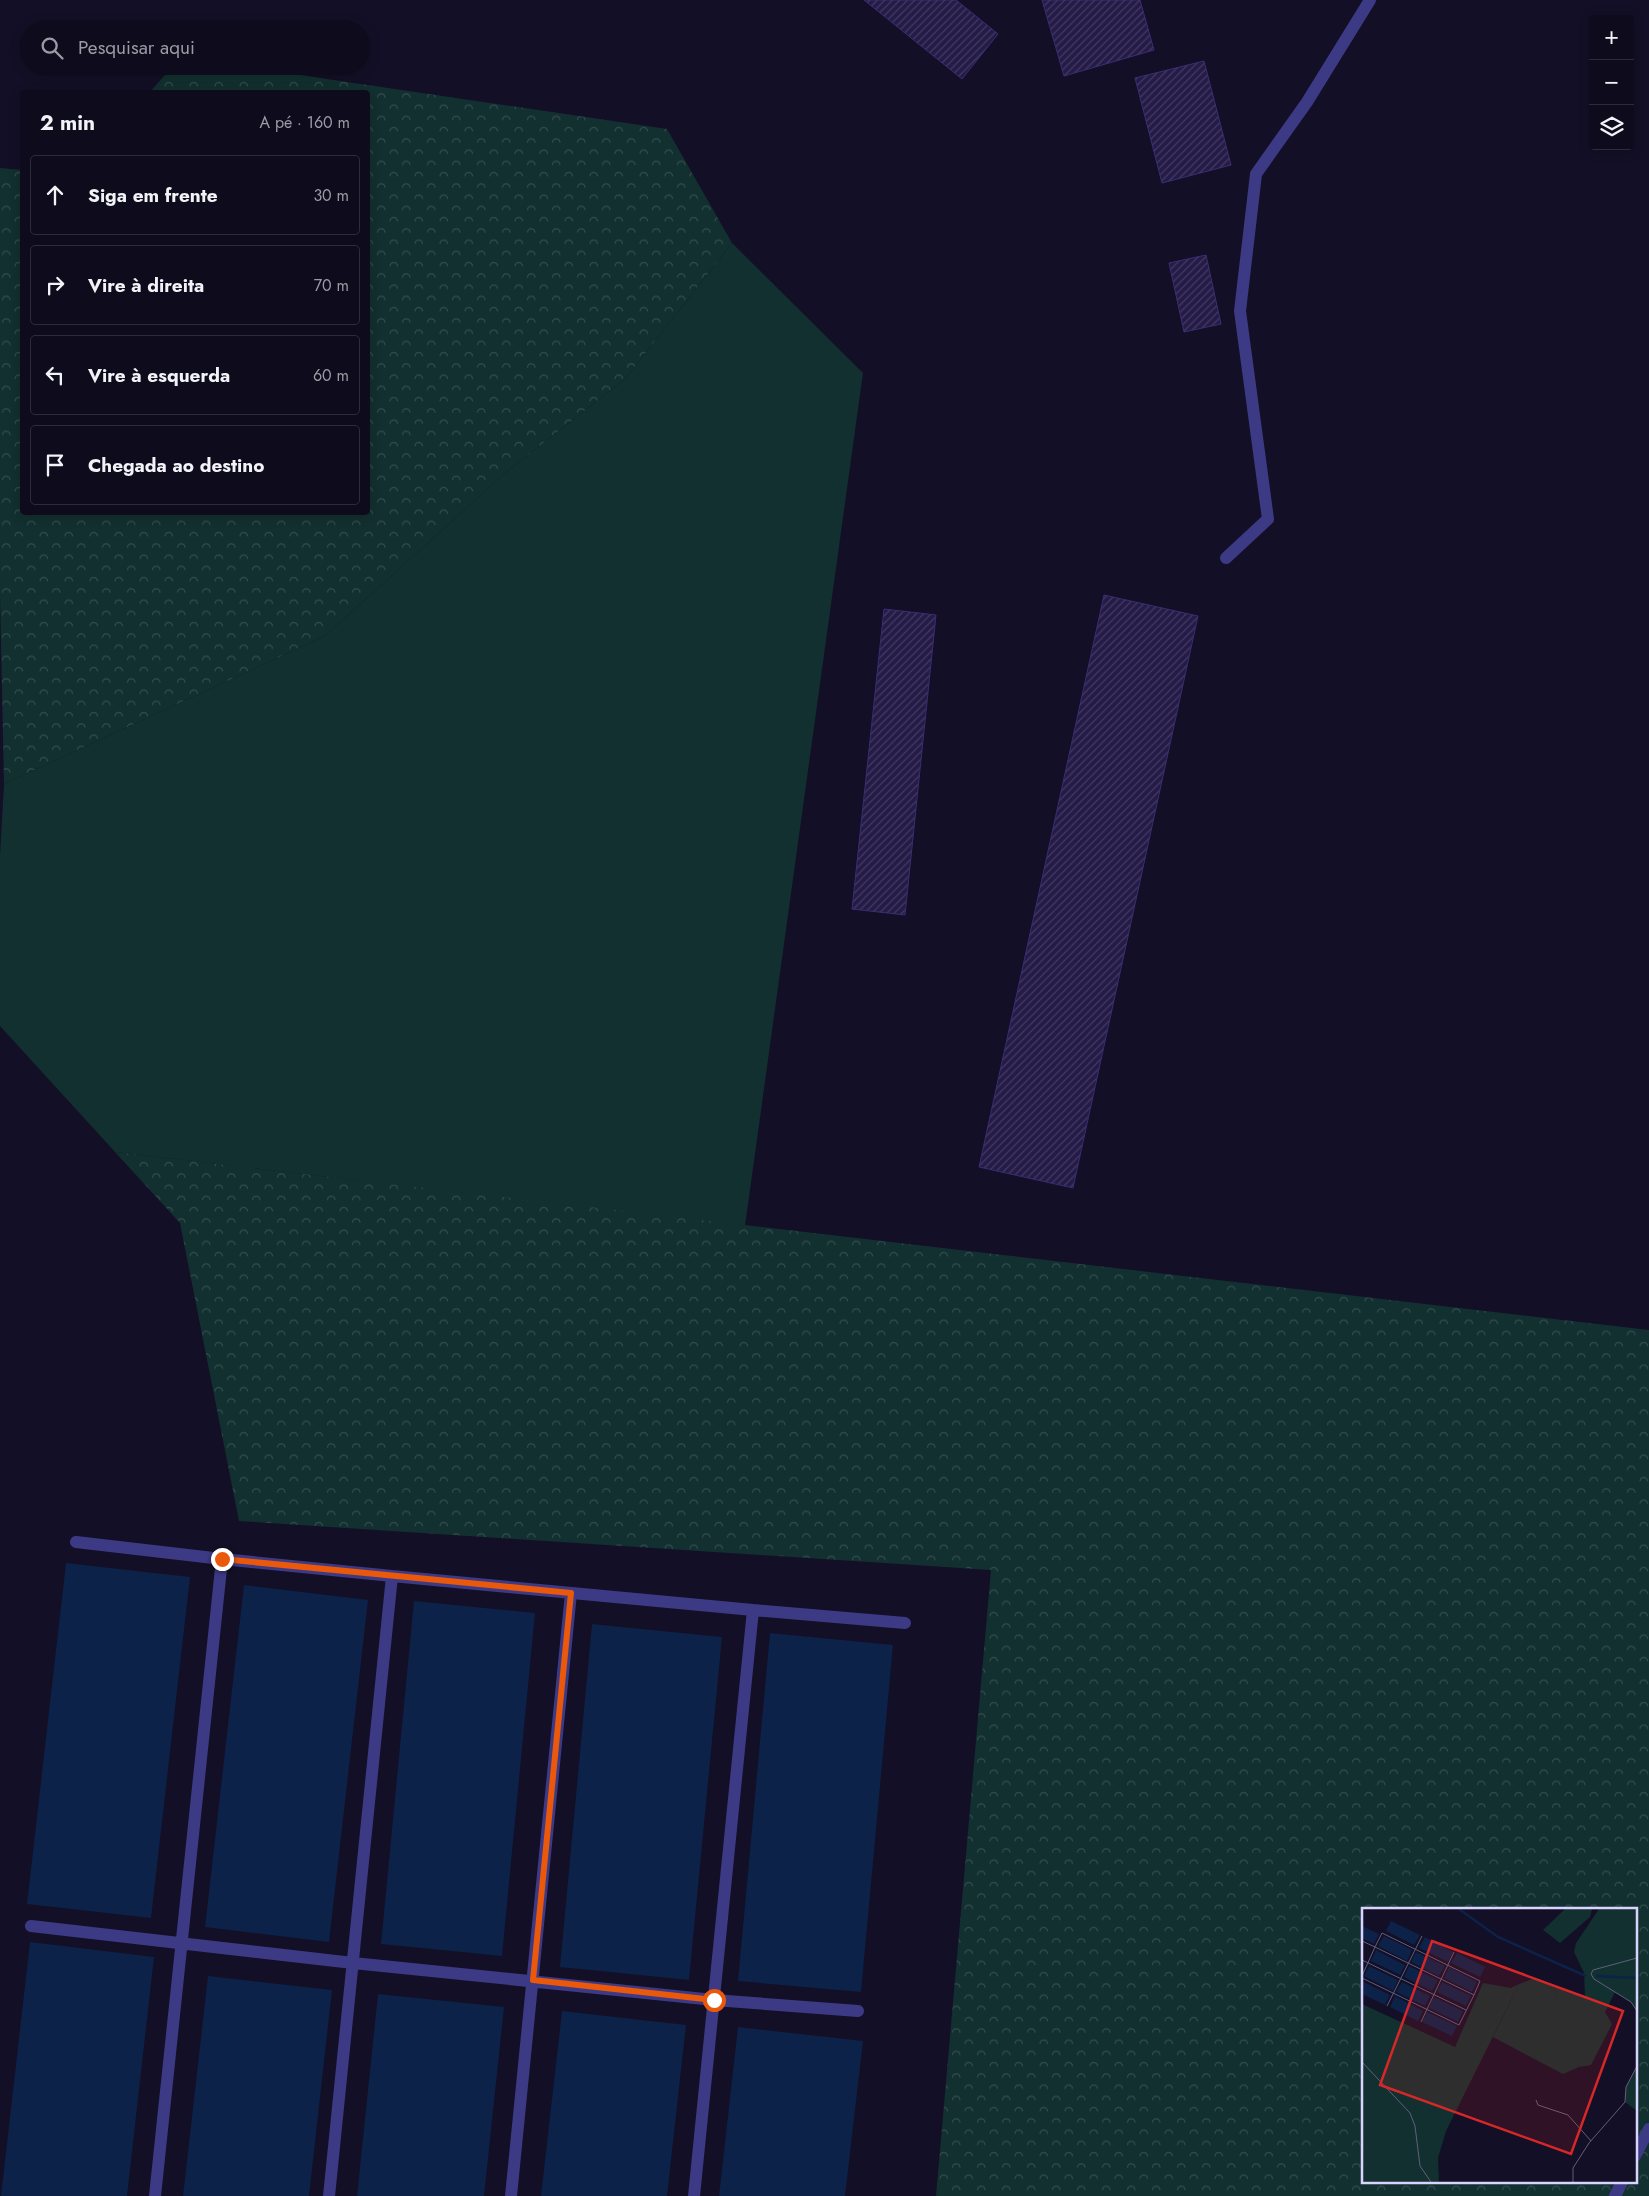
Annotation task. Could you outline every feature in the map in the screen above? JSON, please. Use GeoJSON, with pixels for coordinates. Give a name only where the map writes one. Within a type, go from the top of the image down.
{"type":"FeatureCollection","features":[{"type":"Feature","properties":{"kind":"street"},"geometry":{"type":"LineString","coordinates":[[1226,558],[1268,519],[1240,311],[1256,174],[1307,102],[1370,0]]}},
{"type":"Feature","properties":{"kind":"street"},"geometry":{"type":"LineString","coordinates":[[76,1542],[392,1576],[905,1623]]}},
{"type":"Feature","properties":{"kind":"street"},"geometry":{"type":"LineString","coordinates":[[156,2196],[222,1559]]}},
{"type":"Feature","properties":{"kind":"street"},"geometry":{"type":"LineString","coordinates":[[328,2196],[392,1576]]}},
{"type":"Feature","properties":{"kind":"street"},"geometry":{"type":"LineString","coordinates":[[511,2196],[571,1593]]}},
{"type":"Feature","properties":{"kind":"street"},"geometry":{"type":"LineString","coordinates":[[694,2196],[753,1610]]}},
{"type":"Feature","properties":{"kind":"street"},"geometry":{"type":"LineString","coordinates":[[31,1926],[352,1963],[714,2000],[858,2011]]}},
{"type":"Feature","properties":{"kind":"street"},"geometry":{"type":"LineString","coordinates":[[1636,2154],[1649,2129]]}},
{"type":"Feature","properties":{"kind":"street"},"geometry":{"type":"LineString","coordinates":[[1615,2196],[1621,2184]]}},
{"type":"Feature","properties":{"kind":"green space"},"geometry":{"type":"Polygon","coordinates":[[[165,75],[300,75],[667,129],[732,243],[625,379],[505,473],[325,636],[4,784],[0,595],[0,168],[20,170],[20,515],[370,515],[370,90],[152,90],[165,75]]]}},
{"type":"Feature","properties":{"kind":"green space"},"geometry":{"type":"Polygon","coordinates":[[[732,243],[863,373],[745,1226],[115,1152],[0,1026],[0,855],[4,784],[325,636],[505,473],[625,379],[732,243]]]}},
{"type":"Feature","properties":{"kind":"green space"},"geometry":{"type":"Polygon","coordinates":[[[115,1152],[1649,1330],[1649,2196],[936,2196],[991,1570],[239,1521],[180,1223],[115,1152]]]}},
{"type":"Feature","properties":{"kind":"water"},"geometry":{"type":"Polygon","coordinates":[[[66,1563],[190,1577],[151,1918],[27,1904],[66,1563]]]}},
{"type":"Feature","properties":{"kind":"water"},"geometry":{"type":"Polygon","coordinates":[[[244,1585],[368,1600],[329,1942],[205,1927],[244,1585]]]}},
{"type":"Feature","properties":{"kind":"water"},"geometry":{"type":"Polygon","coordinates":[[[414,1601],[535,1613],[502,1956],[381,1944],[414,1601]]]}},
{"type":"Feature","properties":{"kind":"water"},"geometry":{"type":"Polygon","coordinates":[[[592,1624],[722,1637],[689,1980],[560,1967],[592,1624]]]}},
{"type":"Feature","properties":{"kind":"water"},"geometry":{"type":"Polygon","coordinates":[[[770,1633],[893,1645],[861,1992],[738,1981],[770,1633]]]}},
{"type":"Feature","properties":{"kind":"water"},"geometry":{"type":"Polygon","coordinates":[[[30,1942],[154,1957],[127,2196],[1,2196],[30,1942]]]}},
{"type":"Feature","properties":{"kind":"water"},"geometry":{"type":"Polygon","coordinates":[[[208,1976],[332,1990],[309,2196],[183,2196],[208,1976]]]}},
{"type":"Feature","properties":{"kind":"water"},"geometry":{"type":"Polygon","coordinates":[[[378,1994],[504,2007],[484,2196],[357,2196],[378,1994]]]}},
{"type":"Feature","properties":{"kind":"water"},"geometry":{"type":"Polygon","coordinates":[[[562,2011],[686,2025],[667,2196],[541,2196],[562,2011]]]}},
{"type":"Feature","properties":{"kind":"water"},"geometry":{"type":"Polygon","coordinates":[[[738,2027],[863,2041],[845,2196],[719,2196],[738,2027]]]}},
{"type":"Feature","properties":{"kind":"building"},"geometry":{"type":"Polygon","coordinates":[[[864,0],[956,0],[998,34],[962,79],[864,0]]]}},
{"type":"Feature","properties":{"kind":"building"},"geometry":{"type":"Polygon","coordinates":[[[1042,0],[1140,0],[1154,50],[1064,76],[1042,0]]]}},
{"type":"Feature","properties":{"kind":"building"},"geometry":{"type":"Polygon","coordinates":[[[1204,61],[1231,165],[1162,183],[1135,78],[1204,61]]]}},
{"type":"Feature","properties":{"kind":"building"},"geometry":{"type":"Polygon","coordinates":[[[1206,255],[1221,324],[1184,332],[1169,263],[1206,255]]]}},
{"type":"Feature","properties":{"kind":"building"},"geometry":{"type":"Polygon","coordinates":[[[1104,595],[1198,616],[1073,1188],[979,1167],[1104,595]]]}},
{"type":"Feature","properties":{"kind":"building"},"geometry":{"type":"Polygon","coordinates":[[[884,609],[936,615],[905,915],[852,909],[884,609]]]}},
{"type":"Feature","properties":{"kind":"route"},"geometry":{"type":"LineString","coordinates":[[222,1559],[571,1593],[533,1980],[714,2000]]}}]}
